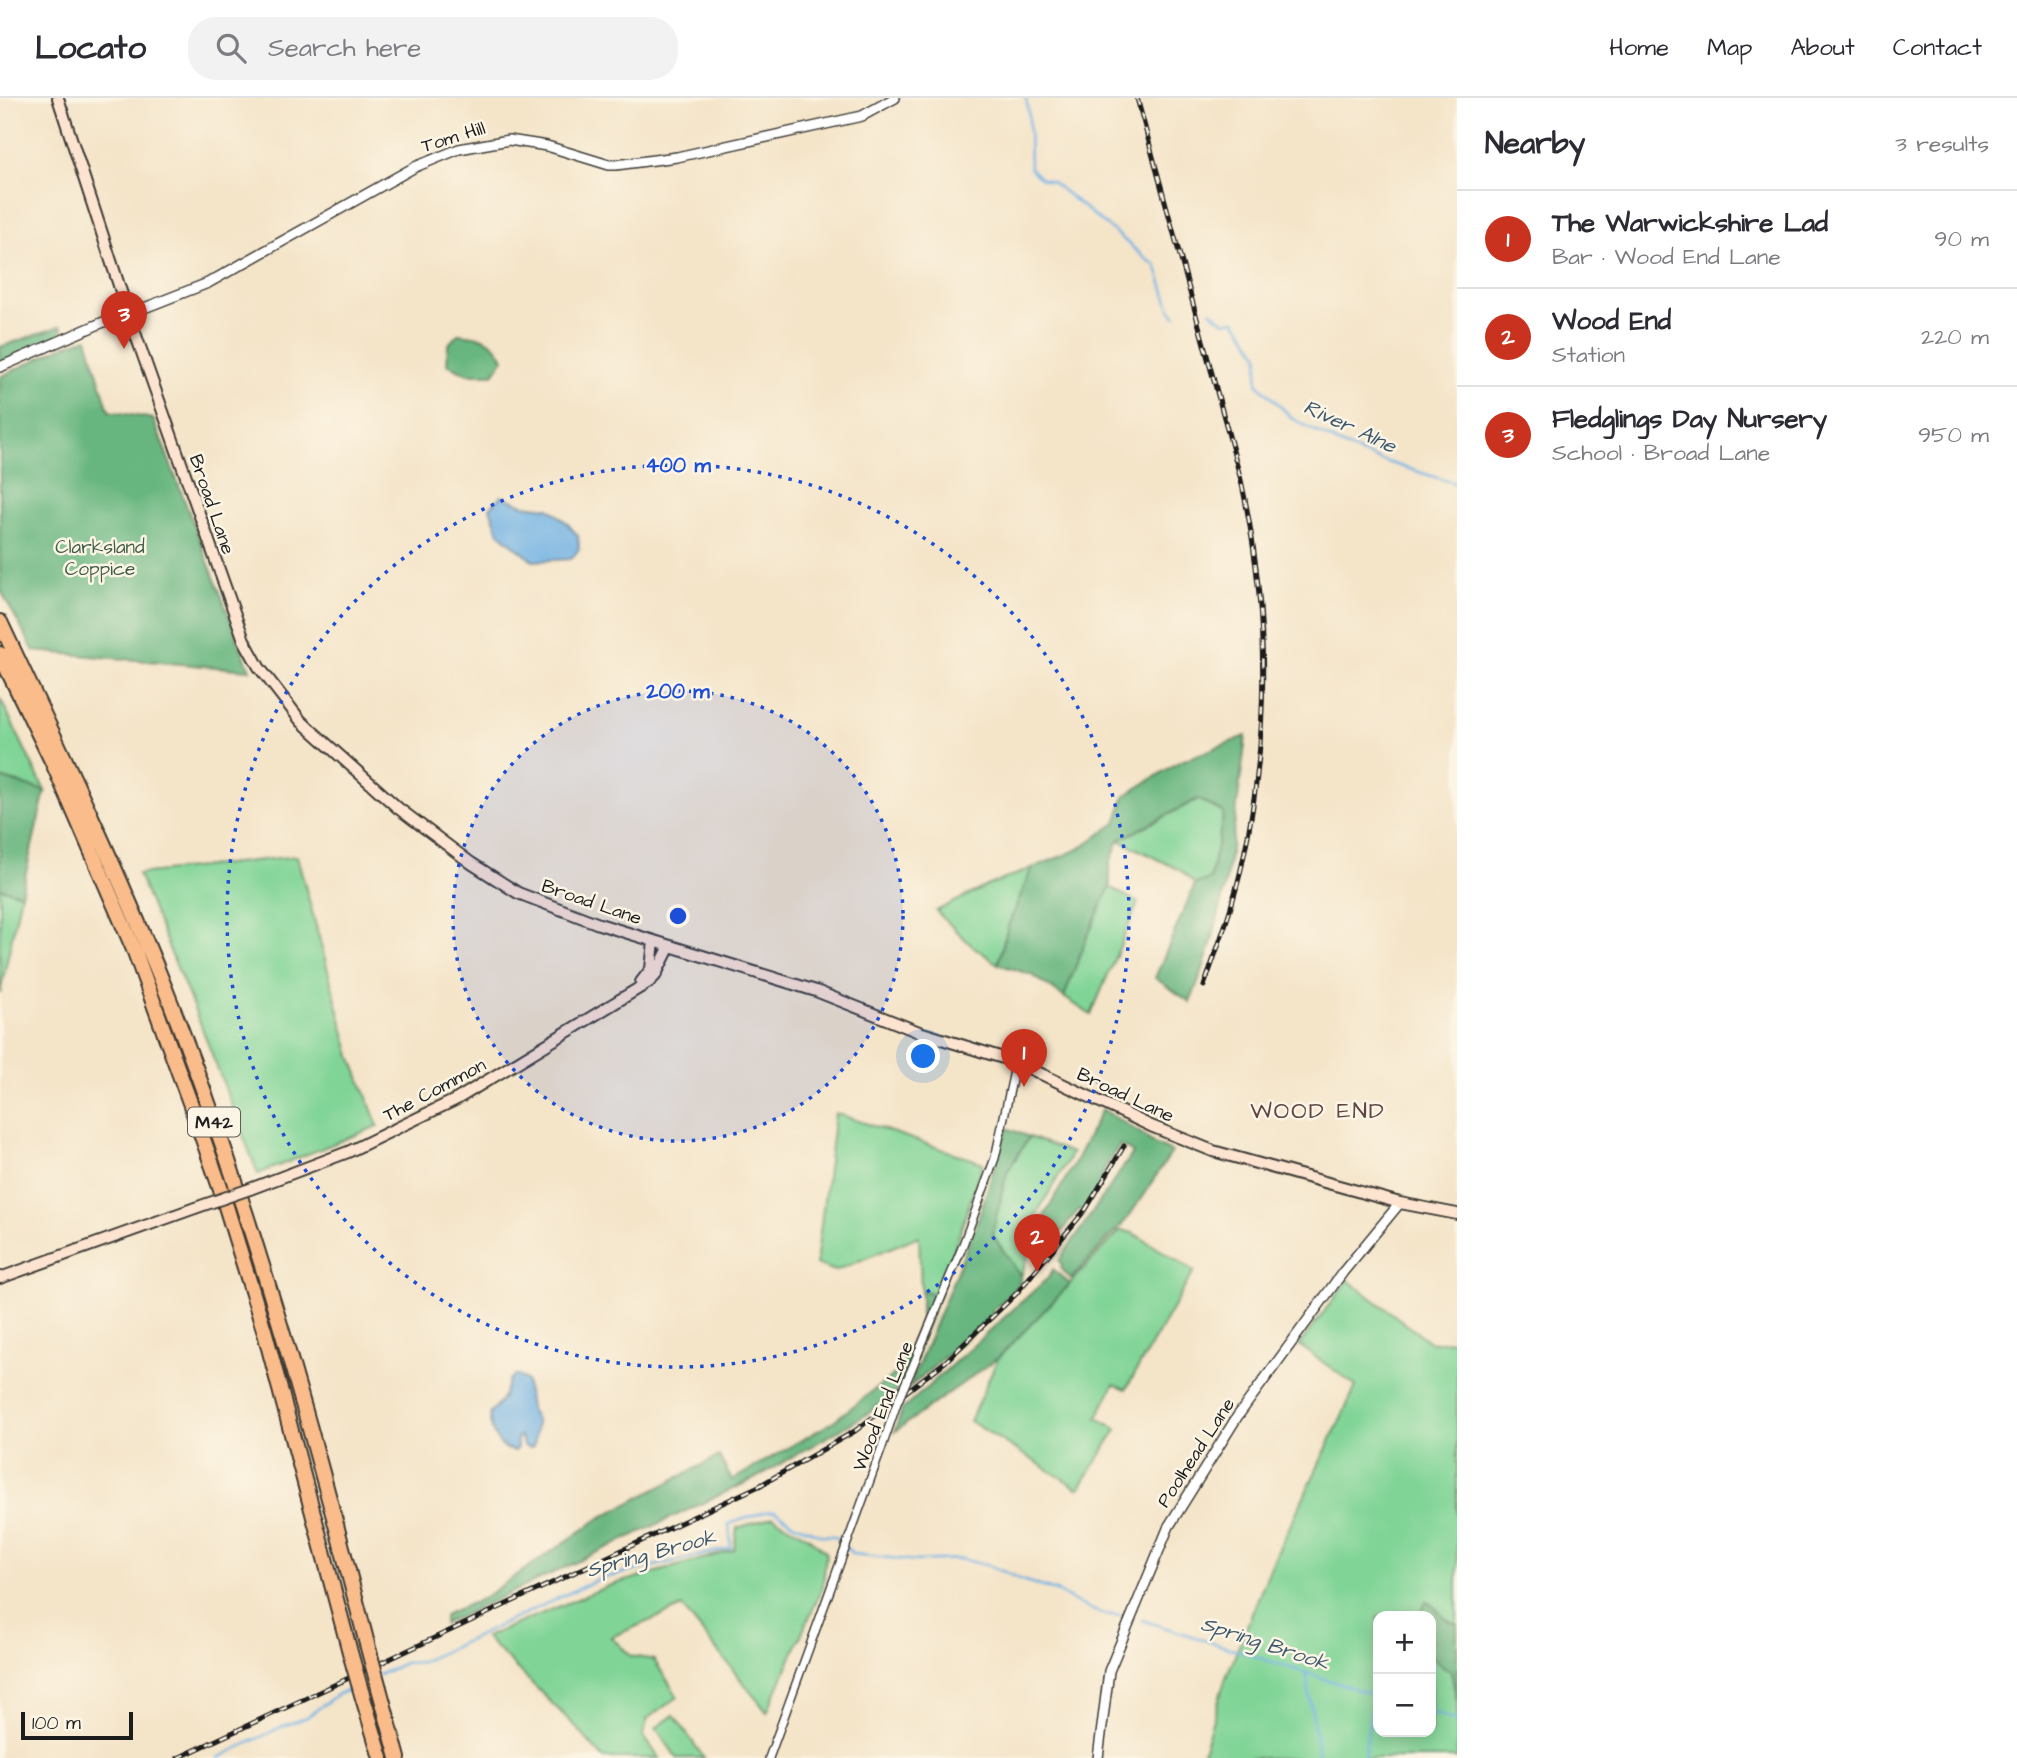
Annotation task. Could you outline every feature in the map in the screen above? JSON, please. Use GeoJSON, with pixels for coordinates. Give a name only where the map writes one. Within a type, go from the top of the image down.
{"type":"FeatureCollection","features":[{"type":"Feature","properties":{"kind":"highway","name":"M42"},"geometry":{"type":"LineString","coordinates":[[0,622],[128,900],[200,1082],[248,1222],[285,1343],[398,1758]]}},
{"type":"Feature","properties":{"kind":"highway","name":"M42"},"geometry":{"type":"LineString","coordinates":[[0,654],[53,763],[135,952],[196,1120],[265,1333],[381,1758]]}},
{"type":"Feature","properties":{"kind":"main road","name":"Broad Lane"},"geometry":{"type":"LineString","coordinates":[[58,98],[128,313],[244,640],[259,667],[301,722],[398,808],[502,884],[539,902],[654,942],[816,991],[919,1032],[1016,1062],[1200,1147],[1400,1203],[1457,1214]]}},
{"type":"Feature","properties":{"kind":"main road","name":"The Common"},"geometry":{"type":"LineString","coordinates":[[623,997],[645,979],[651,969],[654,942]]}},
{"type":"Feature","properties":{"kind":"main road","name":"The Common"},"geometry":{"type":"LineString","coordinates":[[0,1278],[348,1152],[447,1105],[656,976],[670,946]]}},
{"type":"Feature","properties":{"kind":"street","name":"Tom Hill"},"geometry":{"type":"LineString","coordinates":[[0,367],[128,313],[208,283],[415,167],[459,149],[509,140],[547,146],[616,165],[677,157],[862,116],[895,98]]}},
{"type":"Feature","properties":{"kind":"street","name":"Wood End Lane"},"geometry":{"type":"LineString","coordinates":[[769,1758],[897,1403],[961,1250],[995,1158],[1016,1062]]}},
{"type":"Feature","properties":{"kind":"street","name":"Poolhead Lane"},"geometry":{"type":"LineString","coordinates":[[1098,1758],[1109,1671],[1169,1526],[1237,1417],[1343,1272],[1400,1203]]}},
{"type":"Feature","properties":{"kind":"green space"},"geometry":{"type":"Polygon","coordinates":[[[61,326],[63,336],[0,362],[0,347],[61,326]]]}},
{"type":"Feature","properties":{"kind":"green space"},"geometry":{"type":"Polygon","coordinates":[[[458,334],[480,337],[496,346],[504,359],[493,374],[468,374],[447,364],[448,345],[458,334]]]}},
{"type":"Feature","properties":{"kind":"green space","name":"Clarksland Coppice"},"geometry":{"type":"Polygon","coordinates":[[[87,338],[109,411],[153,419],[250,670],[34,651],[0,589],[0,377],[64,346],[87,338]]]}},
{"type":"Feature","properties":{"kind":"green space"},"geometry":{"type":"Polygon","coordinates":[[[0,698],[45,791],[0,778],[0,698]]]}},
{"type":"Feature","properties":{"kind":"green space"},"geometry":{"type":"Polygon","coordinates":[[[1246,736],[1221,905],[1190,1002],[1155,978],[1195,884],[1210,879],[1224,813],[1198,799],[1119,840],[1110,863],[1110,887],[1064,997],[1032,975],[998,964],[1008,926],[1032,868],[1077,850],[1116,823],[1125,796],[1179,762],[1246,736]]]}},
{"type":"Feature","properties":{"kind":"green space"},"geometry":{"type":"Polygon","coordinates":[[[0,778],[45,791],[21,894],[0,888],[0,778]]]}},
{"type":"Feature","properties":{"kind":"green space"},"geometry":{"type":"Polygon","coordinates":[[[1198,799],[1224,813],[1210,880],[1195,884],[1180,870],[1119,840],[1198,799]]]}},
{"type":"Feature","properties":{"kind":"green space"},"geometry":{"type":"Polygon","coordinates":[[[297,856],[351,1056],[378,1126],[258,1174],[200,1023],[138,874],[297,856]]]}},
{"type":"Feature","properties":{"kind":"green space"},"geometry":{"type":"Polygon","coordinates":[[[1032,868],[1008,926],[998,964],[970,944],[936,911],[987,886],[1032,868]]]}},
{"type":"Feature","properties":{"kind":"green space"},"geometry":{"type":"Polygon","coordinates":[[[1110,887],[1138,903],[1091,1015],[1064,997],[1110,887]]]}},
{"type":"Feature","properties":{"kind":"green space"},"geometry":{"type":"Polygon","coordinates":[[[0,888],[21,894],[0,994],[0,888]]]}},
{"type":"Feature","properties":{"kind":"green space"},"geometry":{"type":"Polygon","coordinates":[[[1102,1109],[1154,1144],[1172,1152],[1128,1218],[1071,1279],[1060,1268],[1062,1265],[1059,1261],[1133,1153],[1120,1145],[1105,1168],[1100,1185],[1082,1211],[1079,1209],[1047,1251],[1031,1239],[1102,1109]]]}},
{"type":"Feature","properties":{"kind":"green space"},"geometry":{"type":"Polygon","coordinates":[[[835,1113],[983,1163],[939,1295],[921,1290],[919,1236],[835,1271],[816,1264],[835,1113]]]}},
{"type":"Feature","properties":{"kind":"green space"},"geometry":{"type":"Polygon","coordinates":[[[1007,1128],[1029,1137],[1007,1172],[992,1234],[1021,1277],[1019,1284],[992,1312],[994,1314],[909,1388],[977,1222],[1007,1128]]]}},
{"type":"Feature","properties":{"kind":"green space"},"geometry":{"type":"Polygon","coordinates":[[[1029,1137],[1072,1153],[1022,1239],[1029,1252],[1021,1277],[992,1234],[1007,1172],[1029,1137]]]}},
{"type":"Feature","properties":{"kind":"green space"},"geometry":{"type":"Polygon","coordinates":[[[1121,1230],[1133,1233],[1194,1271],[1126,1389],[1114,1384],[1097,1418],[1117,1429],[1079,1489],[970,1421],[998,1358],[1121,1230]]]}},
{"type":"Feature","properties":{"kind":"green space"},"geometry":{"type":"Polygon","coordinates":[[[1053,1269],[1070,1284],[998,1358],[894,1432],[902,1410],[1049,1277],[1053,1269]]]}},
{"type":"Feature","properties":{"kind":"green space"},"geometry":{"type":"Polygon","coordinates":[[[1348,1280],[1431,1343],[1457,1340],[1457,1758],[1201,1758],[1225,1680],[1272,1564],[1356,1386],[1299,1345],[1348,1280]]]}},
{"type":"Feature","properties":{"kind":"green space"},"geometry":{"type":"Polygon","coordinates":[[[921,1290],[939,1295],[911,1366],[897,1390],[869,1413],[754,1479],[444,1624],[444,1615],[482,1599],[600,1518],[719,1456],[732,1480],[831,1423],[900,1370],[921,1318],[921,1290]]]}},
{"type":"Feature","properties":{"kind":"green space"},"geometry":{"type":"Polygon","coordinates":[[[773,1517],[807,1536],[826,1552],[823,1586],[767,1712],[682,1607],[611,1637],[631,1656],[654,1660],[678,1697],[648,1718],[643,1735],[659,1758],[603,1758],[576,1727],[485,1637],[611,1585],[734,1550],[737,1528],[773,1517]]]}},
{"type":"Feature","properties":{"kind":"green space"},"geometry":{"type":"Polygon","coordinates":[[[1426,1602],[1457,1624],[1457,1701],[1451,1672],[1436,1661],[1436,1611],[1421,1611],[1426,1602]]]}},
{"type":"Feature","properties":{"kind":"green space"},"geometry":{"type":"Polygon","coordinates":[[[674,1715],[704,1758],[677,1758],[656,1728],[674,1715]]]}},
{"type":"Feature","properties":{"kind":"water"},"geometry":{"type":"Polygon","coordinates":[[[501,496],[524,505],[549,508],[578,536],[579,549],[571,559],[533,561],[499,533],[490,508],[501,496]]]}},
{"type":"Feature","properties":{"kind":"water"},"geometry":{"type":"Polygon","coordinates":[[[516,1375],[526,1380],[530,1409],[537,1423],[534,1446],[528,1448],[523,1445],[521,1437],[517,1438],[515,1451],[503,1447],[495,1437],[490,1413],[502,1400],[509,1380],[516,1375]]]}},
{"type":"Feature","properties":{"kind":"waterway","name":"River Alne"},"geometry":{"type":"LineString","coordinates":[[1026,98],[1030,168],[1040,178],[1052,182],[1156,265],[1171,311],[1176,316]]}},
{"type":"Feature","properties":{"kind":"waterway","name":"River Alne"},"geometry":{"type":"LineString","coordinates":[[1210,310],[1224,322],[1235,320],[1259,355],[1257,383],[1293,419],[1371,457],[1457,484]]}},
{"type":"Feature","properties":{"kind":"waterway","name":"Spring Brook"},"geometry":{"type":"LineString","coordinates":[[379,1675],[404,1663],[421,1662],[599,1579],[731,1548],[729,1524],[775,1511],[795,1524],[821,1535],[834,1536],[853,1554],[917,1561],[961,1559],[990,1566],[1056,1591],[1103,1614],[1122,1616]]}},
{"type":"Feature","properties":{"kind":"waterway","name":"Spring Brook"},"geometry":{"type":"LineString","coordinates":[[1142,1620],[1373,1694]]}},
{"type":"Feature","properties":{"kind":"waterway"},"geometry":{"type":"LineString","coordinates":[[1306,1672],[1319,1758]]}},
{"type":"Feature","properties":{"kind":"waterway","name":"Spring Brook"},"geometry":{"type":"LineString","coordinates":[[218,1758],[307,1717],[335,1696],[354,1687]]}},
{"type":"Feature","properties":{"kind":"waterway"},"geometry":{"type":"LineString","coordinates":[[1364,1758],[1373,1695]]}},
{"type":"Feature","properties":{"kind":"waterway","name":"Spring Brook"},"geometry":{"type":"LineString","coordinates":[[1436,1714],[1457,1721]]}},
{"type":"Feature","properties":{"kind":"railway"},"geometry":{"type":"LineString","coordinates":[[1137,98],[1241,480],[1257,576],[1261,624],[1261,721],[1251,817],[1234,896],[1204,986]]}},
{"type":"Feature","properties":{"kind":"railway"},"geometry":{"type":"LineString","coordinates":[[178,1758],[759,1486],[855,1431],[945,1362],[1016,1294],[1086,1209],[1124,1146]]}},
{"type":"Feature","properties":{"kind":"place","name":"Fledglings Day Nursery"},"geometry":{"type":"Point","coordinates":[124,349]}},
{"type":"Feature","properties":{"kind":"place","name":"The Warwickshire Lad"},"geometry":{"type":"Point","coordinates":[1024,1087]}},
{"type":"Feature","properties":{"kind":"place","name":"Wood End"},"geometry":{"type":"Point","coordinates":[1037,1272]}},
{"type":"Feature","properties":{"kind":"district","name":"WOOD END"},"geometry":{"type":"Point","coordinates":[1318,1110]}}]}
